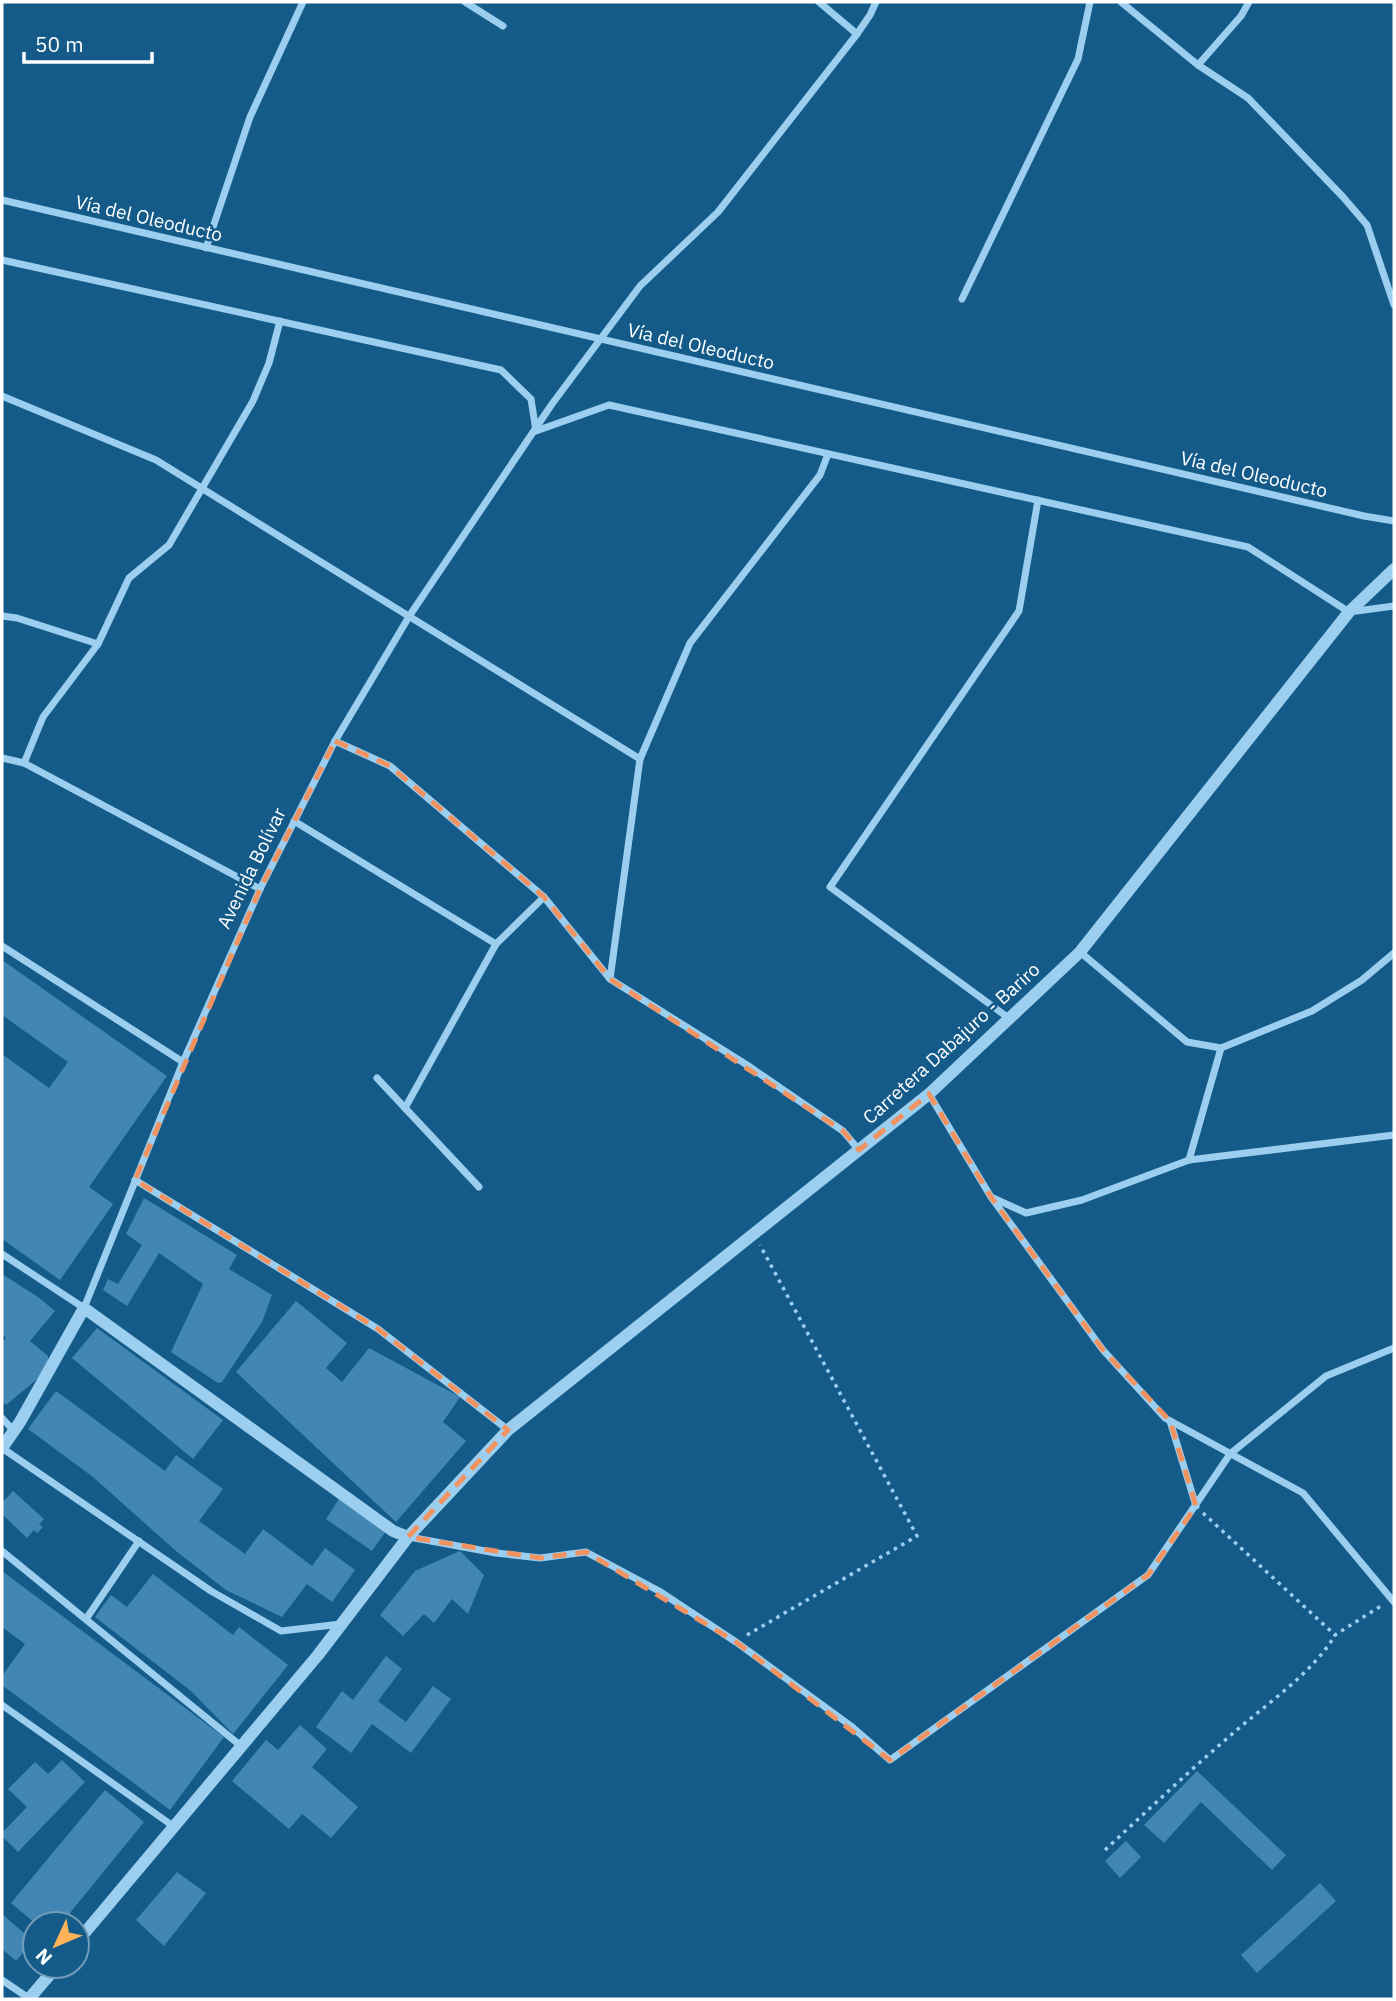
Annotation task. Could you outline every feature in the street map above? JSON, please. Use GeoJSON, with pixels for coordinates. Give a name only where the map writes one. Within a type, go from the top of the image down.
{"type":"FeatureCollection","features":[{"type":"Feature","properties":{"kind":"street"},"geometry":{"type":"LineString","coordinates":[[206,248],[250,117],[303,2]]}},
{"type":"Feature","properties":{"kind":"street"},"geometry":{"type":"LineString","coordinates":[[465,2],[503,26]]}},
{"type":"Feature","properties":{"kind":"street"},"geometry":{"type":"LineString","coordinates":[[819,2],[857,34]]}},
{"type":"Feature","properties":{"kind":"street","name":"Avenida Bolívar"},"geometry":{"type":"LineString","coordinates":[[2,1448],[84,1308],[183,1062],[260,889],[335,741],[410,615],[552,404],[640,286],[718,212],[857,34],[876,2]]}},
{"type":"Feature","properties":{"kind":"street"},"geometry":{"type":"LineString","coordinates":[[962,299],[1078,58],[1090,2]]}},
{"type":"Feature","properties":{"kind":"street"},"geometry":{"type":"LineString","coordinates":[[1121,2],[1198,65],[1248,98],[1343,197],[1367,225],[1394,305]]}},
{"type":"Feature","properties":{"kind":"street"},"geometry":{"type":"LineString","coordinates":[[1198,65],[1241,16],[1248,2]]}},
{"type":"Feature","properties":{"kind":"street","name":"Vía del Oleoducto"},"geometry":{"type":"LineString","coordinates":[[2,200],[1364,516],[1394,520]]}},
{"type":"Feature","properties":{"kind":"street"},"geometry":{"type":"LineString","coordinates":[[2,260],[502,370],[531,399],[536,430],[609,405],[1248,547],[1349,612],[1394,606]]}},
{"type":"Feature","properties":{"kind":"street"},"geometry":{"type":"LineString","coordinates":[[24,763],[43,717],[98,644],[129,578],[169,545],[203,488],[253,401],[269,363],[280,321]]}},
{"type":"Feature","properties":{"kind":"street"},"geometry":{"type":"LineString","coordinates":[[2,396],[156,460],[640,759]]}},
{"type":"Feature","properties":{"kind":"street"},"geometry":{"type":"LineString","coordinates":[[610,979],[640,759],[690,643],[820,475],[828,454]]}},
{"type":"Feature","properties":{"kind":"street"},"geometry":{"type":"LineString","coordinates":[[1010,1019],[830,887],[1019,611],[1038,500]]}},
{"type":"Feature","properties":{"kind":"street","name":"Carretera Dabajuro - Bariro"},"geometry":{"type":"LineString","coordinates":[[91,1924],[341,1624],[408,1537],[509,1430],[929,1094],[1080,952],[1349,612],[1394,569]]}},
{"type":"Feature","properties":{"kind":"street"},"geometry":{"type":"LineString","coordinates":[[2,617],[18,618],[98,644]]}},
{"type":"Feature","properties":{"kind":"street"},"geometry":{"type":"LineString","coordinates":[[335,741],[390,766],[544,897],[610,979],[833,1123],[859,1150]]}},
{"type":"Feature","properties":{"kind":"street"},"geometry":{"type":"LineString","coordinates":[[2,758],[24,763],[260,889]]}},
{"type":"Feature","properties":{"kind":"street"},"geometry":{"type":"LineString","coordinates":[[294,821],[496,944]]}},
{"type":"Feature","properties":{"kind":"street"},"geometry":{"type":"LineString","coordinates":[[405,1108],[496,944],[544,897]]}},
{"type":"Feature","properties":{"kind":"street"},"geometry":{"type":"LineString","coordinates":[[2,946],[183,1062]]}},
{"type":"Feature","properties":{"kind":"street"},"geometry":{"type":"LineString","coordinates":[[1080,952],[1187,1042],[1221,1048],[1312,1011],[1362,980],[1394,953]]}},
{"type":"Feature","properties":{"kind":"street"},"geometry":{"type":"LineString","coordinates":[[1189,1160],[1221,1048]]}},
{"type":"Feature","properties":{"kind":"street"},"geometry":{"type":"LineString","coordinates":[[377,1078],[480,1187]]}},
{"type":"Feature","properties":{"kind":"street"},"geometry":{"type":"LineString","coordinates":[[929,1094],[992,1198],[1103,1350],[1165,1418],[1303,1493],[1393,1601]]}},
{"type":"Feature","properties":{"kind":"street"},"geometry":{"type":"LineString","coordinates":[[992,1198],[1026,1213],[1082,1200],[1189,1160],[1394,1135]]}},
{"type":"Feature","properties":{"kind":"street"},"geometry":{"type":"LineString","coordinates":[[135,1180],[378,1329],[509,1430]]}},
{"type":"Feature","properties":{"kind":"street"},"geometry":{"type":"LineString","coordinates":[[2,1254],[84,1308],[393,1531],[408,1537],[540,1558],[586,1552],[659,1591],[736,1642],[851,1726],[890,1760],[1148,1575],[1230,1454],[1326,1376],[1394,1348]]}},
{"type":"Feature","properties":{"kind":"street"},"geometry":{"type":"LineString","coordinates":[[2,1418],[14,1431]]}},
{"type":"Feature","properties":{"kind":"street"},"geometry":{"type":"LineString","coordinates":[[1170,1421],[1196,1506]]}},
{"type":"Feature","properties":{"kind":"street"},"geometry":{"type":"LineString","coordinates":[[2,1448],[211,1591],[281,1631],[341,1624]]}},
{"type":"Feature","properties":{"kind":"street"},"geometry":{"type":"LineString","coordinates":[[86,1619],[139,1541]]}},
{"type":"Feature","properties":{"kind":"street"},"geometry":{"type":"LineString","coordinates":[[2,1551],[241,1746]]}},
{"type":"Feature","properties":{"kind":"street"},"geometry":{"type":"LineString","coordinates":[[2,1705],[173,1826]]}},
{"type":"Feature","properties":{"kind":"street"},"geometry":{"type":"LineString","coordinates":[[2,1980],[29,1999],[45,1980]]}},
{"type":"Feature","properties":{"kind":"path"},"geometry":{"type":"LineString","coordinates":[[736,1642],[918,1536],[754,1234]]}},
{"type":"Feature","properties":{"kind":"path"},"geometry":{"type":"LineString","coordinates":[[1196,1506],[1335,1635]]}},
{"type":"Feature","properties":{"kind":"path"},"geometry":{"type":"LineString","coordinates":[[1105,1850],[1193,1767],[1306,1670],[1326,1651],[1335,1635],[1393,1601]]}},
{"type":"Feature","properties":{"kind":"highlighted area"},"geometry":{"type":"Polygon","coordinates":[[[335,741],[390,766],[544,897],[610,979],[843,1131],[859,1150],[929,1094],[991,1197],[1103,1350],[1170,1421],[1196,1506],[1148,1575],[890,1760],[736,1642],[586,1552],[540,1558],[408,1537],[508,1430],[378,1329],[135,1180],[260,889],[335,741]]]}},
{"type":"Feature","properties":{"kind":"building"},"geometry":{"type":"Polygon","coordinates":[[[2,960],[167,1076],[89,1187],[113,1204],[60,1280],[2,1239],[2,1054],[49,1088],[68,1062],[2,1015],[2,960]]]}},
{"type":"Feature","properties":{"kind":"building"},"geometry":{"type":"Polygon","coordinates":[[[144,1198],[237,1255],[229,1269],[272,1295],[262,1322],[222,1382],[218,1383],[171,1352],[203,1284],[159,1253],[127,1306],[103,1290],[108,1279],[118,1284],[142,1245],[126,1234],[144,1198]]]}},
{"type":"Feature","properties":{"kind":"building"},"geometry":{"type":"Polygon","coordinates":[[[2,1274],[55,1311],[30,1341],[48,1356],[48,1370],[6,1405],[2,1401],[2,1343],[6,1338],[2,1334],[2,1274]]]}},
{"type":"Feature","properties":{"kind":"building"},"geometry":{"type":"Polygon","coordinates":[[[296,1301],[347,1343],[326,1368],[342,1382],[369,1348],[460,1397],[443,1422],[466,1441],[396,1522],[236,1372],[296,1301]]]}},
{"type":"Feature","properties":{"kind":"building"},"geometry":{"type":"Polygon","coordinates":[[[97,1328],[223,1420],[193,1459],[72,1358],[97,1328]]]}},
{"type":"Feature","properties":{"kind":"building"},"geometry":{"type":"Polygon","coordinates":[[[56,1391],[165,1471],[176,1455],[223,1489],[199,1521],[245,1554],[263,1529],[312,1566],[325,1548],[355,1570],[332,1602],[307,1584],[282,1617],[226,1590],[176,1551],[93,1477],[28,1429],[56,1391]]]}},
{"type":"Feature","properties":{"kind":"building"},"geometry":{"type":"Polygon","coordinates":[[[13,1491],[44,1519],[39,1524],[43,1527],[37,1533],[34,1530],[27,1538],[2,1514],[2,1503],[13,1491]]]}},
{"type":"Feature","properties":{"kind":"building"},"geometry":{"type":"Polygon","coordinates":[[[339,1499],[386,1531],[372,1551],[326,1519],[339,1499]]]}},
{"type":"Feature","properties":{"kind":"building"},"geometry":{"type":"Polygon","coordinates":[[[460,1551],[484,1575],[468,1614],[452,1599],[434,1623],[424,1614],[403,1636],[380,1615],[415,1571],[460,1551]]]}},
{"type":"Feature","properties":{"kind":"building"},"geometry":{"type":"Polygon","coordinates":[[[2,1571],[224,1737],[170,1810],[2,1685],[2,1676],[25,1644],[2,1627],[2,1571]]]}},
{"type":"Feature","properties":{"kind":"building"},"geometry":{"type":"Polygon","coordinates":[[[153,1574],[233,1635],[239,1627],[288,1665],[233,1734],[191,1691],[95,1617],[111,1595],[127,1607],[153,1574]]]}},
{"type":"Feature","properties":{"kind":"building"},"geometry":{"type":"Polygon","coordinates":[[[386,1656],[402,1669],[378,1701],[406,1722],[433,1686],[451,1699],[411,1753],[372,1724],[351,1753],[316,1727],[342,1691],[353,1700],[386,1656]]]}},
{"type":"Feature","properties":{"kind":"building"},"geometry":{"type":"Polygon","coordinates":[[[300,1725],[327,1749],[312,1767],[358,1807],[331,1838],[302,1814],[289,1829],[232,1781],[266,1740],[278,1750],[300,1725]]]}},
{"type":"Feature","properties":{"kind":"building"},"geometry":{"type":"Polygon","coordinates":[[[62,1760],[85,1782],[18,1852],[2,1833],[27,1807],[8,1789],[35,1762],[48,1774],[62,1760]]]}},
{"type":"Feature","properties":{"kind":"building"},"geometry":{"type":"Polygon","coordinates":[[[1197,1771],[1286,1855],[1272,1870],[1201,1802],[1164,1843],[1144,1825],[1197,1771]]]}},
{"type":"Feature","properties":{"kind":"building"},"geometry":{"type":"Polygon","coordinates":[[[105,1790],[144,1822],[72,1910],[21,1911],[11,1903],[105,1790]]]}},
{"type":"Feature","properties":{"kind":"building"},"geometry":{"type":"Polygon","coordinates":[[[1126,1841],[1141,1857],[1120,1878],[1105,1861],[1126,1841]]]}},
{"type":"Feature","properties":{"kind":"building"},"geometry":{"type":"Polygon","coordinates":[[[177,1872],[206,1893],[164,1946],[136,1920],[177,1872]]]}},
{"type":"Feature","properties":{"kind":"building"},"geometry":{"type":"Polygon","coordinates":[[[1320,1883],[1336,1901],[1257,1973],[1241,1955],[1320,1883]]]}},
{"type":"Feature","properties":{"kind":"building"},"geometry":{"type":"Polygon","coordinates":[[[2,1914],[21,1931],[21,1955],[16,1961],[2,1949],[2,1914]]]}}]}
